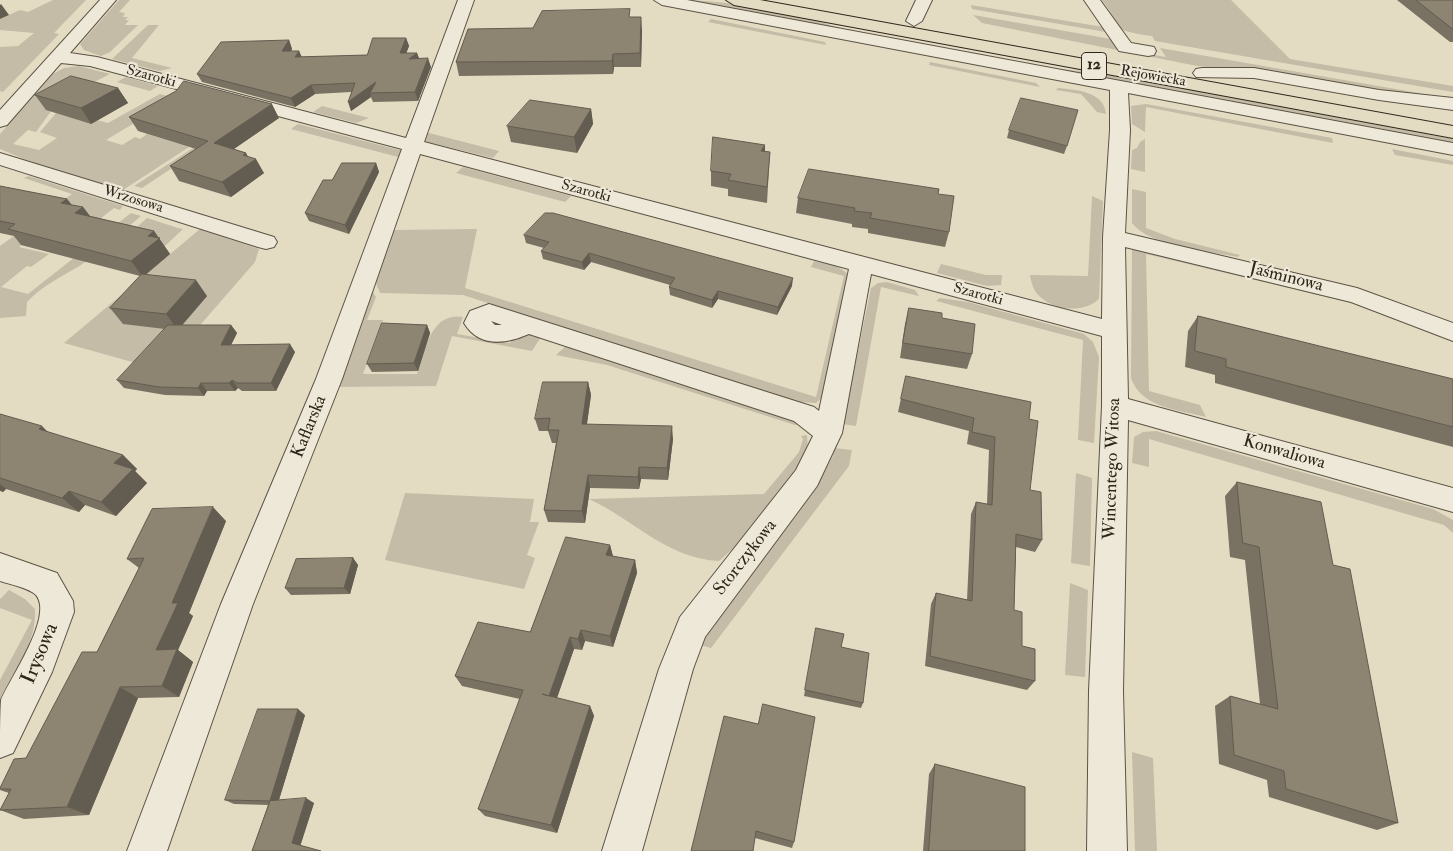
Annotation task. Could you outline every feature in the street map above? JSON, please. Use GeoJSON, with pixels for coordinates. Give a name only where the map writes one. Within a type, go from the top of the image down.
{"type":"FeatureCollection","features":[{"type":"Feature","properties":{"kind":"highway","name":"Rejowiecka"},"geometry":{"type":"LineString","coordinates":[[734,0],[1453,132]]}},
{"type":"Feature","properties":{"kind":"highway","name":"Rejowiecka"},"geometry":{"type":"LineString","coordinates":[[795,0],[1453,118]]}},
{"type":"Feature","properties":{"kind":"street"},"geometry":{"type":"LineString","coordinates":[[0,121],[108,0]]}},
{"type":"Feature","properties":{"kind":"street","name":"Kaflarska"},"geometry":{"type":"LineString","coordinates":[[147,851],[238,604],[329,380],[466,0]]}},
{"type":"Feature","properties":{"kind":"street"},"geometry":{"type":"LineString","coordinates":[[662,0],[1453,149]]}},
{"type":"Feature","properties":{"kind":"street"},"geometry":{"type":"LineString","coordinates":[[914,22],[924,0]]}},
{"type":"Feature","properties":{"kind":"street"},"geometry":{"type":"LineString","coordinates":[[1092,0],[1125,47],[1148,51]]}},
{"type":"Feature","properties":{"kind":"street","name":"Szarotki"},"geometry":{"type":"LineString","coordinates":[[56,57],[91,60],[1115,331]]}},
{"type":"Feature","properties":{"kind":"street","name":"Rejowiecka"},"geometry":{"type":"LineString","coordinates":[[1202,73],[1254,73],[1379,94],[1453,104]]}},
{"type":"Feature","properties":{"kind":"street","name":"Wincentego Witosa"},"geometry":{"type":"LineString","coordinates":[[1107,851],[1106,691],[1115,406],[1114,237],[1120,130],[1119,87]]}},
{"type":"Feature","properties":{"kind":"street","name":"Wrzosowa"},"geometry":{"type":"LineString","coordinates":[[0,159],[266,242]]}},
{"type":"Feature","properties":{"kind":"street","name":"Jaśminowa"},"geometry":{"type":"LineString","coordinates":[[1114,237],[1357,296],[1453,332]]}},
{"type":"Feature","properties":{"kind":"street","name":"Storczykowa"},"geometry":{"type":"LineString","coordinates":[[622,851],[674,674],[692,628],[807,478],[828,433],[861,265]]}},
{"type":"Feature","properties":{"kind":"street"},"geometry":{"type":"LineString","coordinates":[[528,325],[804,414],[828,433]]}},
{"type":"Feature","properties":{"kind":"street","name":"Konwaliowa"},"geometry":{"type":"LineString","coordinates":[[1115,406],[1453,500]]}},
{"type":"Feature","properties":{"kind":"street","name":"Irysowa"},"geometry":{"type":"LineString","coordinates":[[0,567],[46,584],[57,601],[58,612],[40,660],[0,740]]}},
{"type":"Feature","properties":{"kind":"shaded area"},"geometry":{"type":"Polygon","coordinates":[[[53,0],[86,0],[54,33],[59,34],[3,92],[0,91],[0,47],[18,46],[34,33],[0,30],[0,19],[20,10],[28,12],[53,0]]]}},
{"type":"Feature","properties":{"kind":"shaded area"},"geometry":{"type":"Polygon","coordinates":[[[119,0],[130,0],[119,12],[125,13],[123,17],[128,17],[125,20],[129,20],[125,25],[138,25],[110,52],[101,56],[84,50],[80,44],[119,0]]]}},
{"type":"Feature","properties":{"kind":"shaded area"},"geometry":{"type":"Polygon","coordinates":[[[677,0],[719,2],[765,9],[810,19],[850,32],[677,0]]]}},
{"type":"Feature","properties":{"kind":"shaded area"},"geometry":{"type":"Polygon","coordinates":[[[1102,0],[1231,0],[1290,59],[1453,86],[1453,92],[1155,41],[1152,36],[1130,32],[1120,27],[1102,0]]]}},
{"type":"Feature","properties":{"kind":"shaded area"},"geometry":{"type":"Polygon","coordinates":[[[971,5],[1103,27],[1106,32],[972,9],[971,5]]]}},
{"type":"Feature","properties":{"kind":"shaded area"},"geometry":{"type":"Polygon","coordinates":[[[973,15],[1111,39],[1118,49],[1166,57],[1160,48],[1453,99],[1364,90],[1192,65],[982,23],[973,15]]]}},
{"type":"Feature","properties":{"kind":"shaded area"},"geometry":{"type":"Polygon","coordinates":[[[711,19],[825,42],[826,45],[708,22],[711,19]]]}},
{"type":"Feature","properties":{"kind":"shaded area"},"geometry":{"type":"Polygon","coordinates":[[[148,25],[159,25],[132,58],[172,68],[159,71],[112,59],[148,25]]]}},
{"type":"Feature","properties":{"kind":"shaded area"},"geometry":{"type":"Polygon","coordinates":[[[930,62],[1036,83],[1040,87],[929,65],[930,62]]]}},
{"type":"Feature","properties":{"kind":"shaded area"},"geometry":{"type":"Polygon","coordinates":[[[79,66],[110,74],[59,100],[36,132],[28,130],[13,144],[39,150],[57,138],[40,132],[56,113],[91,124],[97,120],[108,123],[160,94],[176,98],[106,140],[122,145],[135,137],[140,139],[147,134],[189,147],[123,190],[31,162],[0,149],[0,134],[53,74],[64,68],[79,66]]]}},
{"type":"Feature","properties":{"kind":"shaded area"},"geometry":{"type":"Polygon","coordinates":[[[1051,68],[1100,73],[1453,139],[1453,146],[1051,68]]]}},
{"type":"Feature","properties":{"kind":"shaded area"},"geometry":{"type":"Polygon","coordinates":[[[126,77],[158,86],[150,91],[117,82],[126,77]]]}},
{"type":"Feature","properties":{"kind":"shaded area"},"geometry":{"type":"Polygon","coordinates":[[[1058,88],[1081,91],[1095,96],[1104,106],[1106,114],[1097,112],[1081,94],[1056,90],[1058,88]]]}},
{"type":"Feature","properties":{"kind":"shaded area"},"geometry":{"type":"Polygon","coordinates":[[[1146,104],[1332,138],[1333,143],[1146,107],[1145,132],[1132,124],[1131,106],[1146,104]]]}},
{"type":"Feature","properties":{"kind":"shaded area"},"geometry":{"type":"Polygon","coordinates":[[[322,106],[369,118],[356,123],[313,112],[322,106]]]}},
{"type":"Feature","properties":{"kind":"shaded area"},"geometry":{"type":"Polygon","coordinates":[[[243,116],[249,117],[142,188],[134,186],[243,116]]]}},
{"type":"Feature","properties":{"kind":"shaded area"},"geometry":{"type":"Polygon","coordinates":[[[298,124],[403,151],[402,158],[291,129],[298,124]]]}},
{"type":"Feature","properties":{"kind":"shaded area"},"geometry":{"type":"Polygon","coordinates":[[[425,132],[499,151],[493,158],[423,141],[425,132]]]}},
{"type":"Feature","properties":{"kind":"shaded area"},"geometry":{"type":"Polygon","coordinates":[[[1145,139],[1145,172],[1131,169],[1132,150],[1137,148],[1140,142],[1145,139]]]}},
{"type":"Feature","properties":{"kind":"shaded area"},"geometry":{"type":"Polygon","coordinates":[[[1392,149],[1453,161],[1453,165],[1395,155],[1392,149]]]}},
{"type":"Feature","properties":{"kind":"shaded area"},"geometry":{"type":"Polygon","coordinates":[[[463,167],[571,196],[565,202],[456,173],[463,167]]]}},
{"type":"Feature","properties":{"kind":"shaded area"},"geometry":{"type":"Polygon","coordinates":[[[29,176],[123,206],[120,210],[114,208],[95,223],[32,236],[19,247],[49,254],[31,267],[27,266],[1,287],[28,294],[131,213],[141,216],[88,260],[33,296],[27,302],[26,316],[0,318],[0,246],[72,194],[24,178],[29,176]]]}},
{"type":"Feature","properties":{"kind":"shaded area"},"geometry":{"type":"Polygon","coordinates":[[[1132,189],[1146,192],[1146,228],[1175,239],[1240,255],[1238,257],[1196,250],[1152,238],[1132,223],[1132,189]]]}},
{"type":"Feature","properties":{"kind":"shaded area"},"geometry":{"type":"Polygon","coordinates":[[[1092,196],[1103,201],[1099,299],[1092,304],[1075,309],[1056,306],[1048,303],[1035,291],[1030,275],[1088,276],[1092,196]]]}},
{"type":"Feature","properties":{"kind":"shaded area"},"geometry":{"type":"Polygon","coordinates":[[[147,218],[183,229],[165,246],[120,242],[147,218]]]}},
{"type":"Feature","properties":{"kind":"shaded area"},"geometry":{"type":"Polygon","coordinates":[[[200,229],[259,249],[255,262],[161,370],[64,343],[200,229]]]}},
{"type":"Feature","properties":{"kind":"shaded area"},"geometry":{"type":"Polygon","coordinates":[[[477,229],[465,288],[816,397],[844,276],[811,267],[814,261],[840,268],[851,279],[824,396],[816,403],[799,402],[463,295],[380,293],[374,278],[392,230],[477,229]]]}},
{"type":"Feature","properties":{"kind":"shaded area"},"geometry":{"type":"Polygon","coordinates":[[[1132,249],[1143,249],[1364,306],[1146,254],[1149,391],[1200,405],[1206,417],[1173,409],[1152,402],[1143,396],[1131,378],[1132,249]]]}},
{"type":"Feature","properties":{"kind":"shaded area"},"geometry":{"type":"Polygon","coordinates":[[[941,264],[986,275],[1002,275],[1001,285],[987,286],[937,273],[941,264]]]}},
{"type":"Feature","properties":{"kind":"shaded area"},"geometry":{"type":"Polygon","coordinates":[[[887,282],[915,290],[919,296],[881,287],[856,426],[843,424],[871,288],[878,283],[887,282]]]}},
{"type":"Feature","properties":{"kind":"shaded area"},"geometry":{"type":"Polygon","coordinates":[[[370,287],[376,297],[367,320],[383,320],[363,374],[417,374],[431,335],[443,320],[452,317],[463,317],[457,334],[510,343],[521,330],[541,337],[532,351],[452,336],[436,386],[334,387],[370,287]]]}},
{"type":"Feature","properties":{"kind":"shaded area"},"geometry":{"type":"Polygon","coordinates":[[[940,298],[968,302],[1084,334],[1093,342],[1099,357],[1094,443],[1078,440],[1083,340],[936,301],[940,298]]]}},
{"type":"Feature","properties":{"kind":"shaded area"},"geometry":{"type":"Polygon","coordinates":[[[567,345],[790,418],[799,424],[795,425],[607,365],[556,355],[567,345]]]}},
{"type":"Feature","properties":{"kind":"shaded area"},"geometry":{"type":"Polygon","coordinates":[[[1156,431],[1433,509],[1453,520],[1453,533],[1444,525],[1149,439],[1149,467],[1132,463],[1134,437],[1143,432],[1156,431]]]}},
{"type":"Feature","properties":{"kind":"shaded area"},"geometry":{"type":"Polygon","coordinates":[[[807,435],[808,451],[783,492],[747,536],[719,561],[701,559],[667,546],[589,499],[764,494],[799,452],[803,439],[801,436],[807,435]]]}},
{"type":"Feature","properties":{"kind":"shaded area"},"geometry":{"type":"Polygon","coordinates":[[[834,448],[852,450],[849,466],[711,648],[700,645],[709,621],[792,514],[814,490],[833,456],[834,448]]]}},
{"type":"Feature","properties":{"kind":"shaded area"},"geometry":{"type":"Polygon","coordinates":[[[1076,473],[1092,478],[1090,566],[1071,563],[1076,473]]]}},
{"type":"Feature","properties":{"kind":"shaded area"},"geometry":{"type":"Polygon","coordinates":[[[405,493],[534,499],[530,522],[539,522],[527,555],[535,558],[524,589],[385,560],[405,493]]]}},
{"type":"Feature","properties":{"kind":"shaded area"},"geometry":{"type":"Polygon","coordinates":[[[1070,583],[1088,590],[1085,677],[1065,675],[1070,583]]]}},
{"type":"Feature","properties":{"kind":"shaded area"},"geometry":{"type":"Polygon","coordinates":[[[9,590],[25,599],[35,609],[35,621],[29,645],[0,699],[0,680],[32,620],[0,608],[0,599],[9,590]]]}},
{"type":"Feature","properties":{"kind":"shaded area"},"geometry":{"type":"Polygon","coordinates":[[[1132,752],[1153,758],[1157,851],[1135,851],[1132,752]]]}},
{"type":"Feature","properties":{"kind":"building"},"geometry":{"type":"Polygon","coordinates":[[[1416,0],[1453,0],[1453,29],[1416,0]]]}},
{"type":"Feature","properties":{"kind":"building"},"geometry":{"type":"Polygon","coordinates":[[[630,9],[629,17],[641,17],[640,53],[613,54],[612,61],[456,62],[468,29],[533,28],[542,11],[630,9]]]}},
{"type":"Feature","properties":{"kind":"building"},"geometry":{"type":"Polygon","coordinates":[[[373,38],[406,38],[400,53],[417,53],[409,59],[428,58],[415,92],[370,93],[376,82],[348,102],[355,83],[311,85],[291,98],[197,74],[221,42],[289,40],[282,51],[299,51],[295,57],[367,55],[373,38]]]}},
{"type":"Feature","properties":{"kind":"building"},"geometry":{"type":"Polygon","coordinates":[[[71,76],[118,88],[81,108],[35,95],[71,76]]]}},
{"type":"Feature","properties":{"kind":"building"},"geometry":{"type":"Polygon","coordinates":[[[184,81],[272,104],[214,143],[246,153],[243,155],[256,159],[222,182],[170,166],[208,141],[129,117],[176,91],[184,81]]]}},
{"type":"Feature","properties":{"kind":"building"},"geometry":{"type":"Polygon","coordinates":[[[1021,98],[1078,110],[1067,146],[1009,130],[1021,98]]]}},
{"type":"Feature","properties":{"kind":"building"},"geometry":{"type":"Polygon","coordinates":[[[530,100],[591,109],[574,137],[507,126],[530,100]]]}},
{"type":"Feature","properties":{"kind":"building"},"geometry":{"type":"Polygon","coordinates":[[[713,137],[765,145],[761,151],[770,152],[767,187],[728,180],[731,174],[711,171],[713,137]]]}},
{"type":"Feature","properties":{"kind":"building"},"geometry":{"type":"Polygon","coordinates":[[[342,163],[376,163],[345,225],[305,213],[323,180],[332,180],[342,163]]]}},
{"type":"Feature","properties":{"kind":"building"},"geometry":{"type":"Polygon","coordinates":[[[809,169],[939,189],[938,194],[954,196],[949,232],[870,218],[872,213],[854,211],[855,208],[798,198],[809,169]]]}},
{"type":"Feature","properties":{"kind":"building"},"geometry":{"type":"Polygon","coordinates":[[[0,186],[67,199],[61,203],[83,207],[75,213],[154,231],[148,236],[160,238],[131,261],[8,229],[15,224],[0,221],[0,186]]]}},
{"type":"Feature","properties":{"kind":"building"},"geometry":{"type":"Polygon","coordinates":[[[545,213],[553,213],[793,278],[778,307],[718,291],[712,300],[669,287],[675,278],[589,253],[582,262],[541,251],[549,242],[524,235],[545,213]]]}},
{"type":"Feature","properties":{"kind":"building"},"geometry":{"type":"Polygon","coordinates":[[[142,274],[196,280],[166,314],[110,308],[142,274]]]}},
{"type":"Feature","properties":{"kind":"building"},"geometry":{"type":"Polygon","coordinates":[[[909,308],[942,313],[942,318],[975,324],[972,354],[903,343],[909,308]]]}},
{"type":"Feature","properties":{"kind":"building"},"geometry":{"type":"Polygon","coordinates":[[[1198,316],[1453,379],[1453,427],[1226,367],[1226,359],[1195,351],[1198,316]]]}},
{"type":"Feature","properties":{"kind":"building"},"geometry":{"type":"Polygon","coordinates":[[[382,323],[427,325],[414,363],[367,364],[382,323]]]}},
{"type":"Feature","properties":{"kind":"building"},"geometry":{"type":"Polygon","coordinates":[[[168,325],[231,325],[221,345],[290,344],[271,383],[237,383],[232,380],[229,383],[201,383],[198,388],[159,387],[117,380],[168,325]]]}},
{"type":"Feature","properties":{"kind":"building"},"geometry":{"type":"Polygon","coordinates":[[[906,376],[1031,402],[1029,419],[1038,421],[1030,490],[1041,492],[1042,540],[1016,534],[1014,610],[1022,612],[1022,646],[1035,649],[1035,681],[930,656],[936,593],[972,601],[976,502],[992,505],[995,437],[972,432],[974,418],[901,399],[906,376]]]}},
{"type":"Feature","properties":{"kind":"building"},"geometry":{"type":"Polygon","coordinates":[[[543,382],[588,382],[582,424],[672,426],[667,468],[639,467],[638,477],[588,475],[582,511],[544,510],[559,430],[548,430],[550,418],[535,419],[543,382]]]}},
{"type":"Feature","properties":{"kind":"building"},"geometry":{"type":"Polygon","coordinates":[[[0,414],[42,426],[39,429],[123,455],[114,463],[133,469],[101,502],[69,491],[62,498],[0,478],[0,414]]]}},
{"type":"Feature","properties":{"kind":"building"},"geometry":{"type":"Polygon","coordinates":[[[1237,482],[1321,502],[1333,565],[1350,569],[1398,823],[1286,789],[1284,771],[1234,755],[1230,696],[1278,709],[1259,547],[1243,543],[1237,482]]]}},
{"type":"Feature","properties":{"kind":"building"},"geometry":{"type":"Polygon","coordinates":[[[213,507],[172,603],[178,603],[156,650],[177,649],[162,686],[120,687],[67,807],[0,810],[11,789],[0,788],[14,759],[26,758],[82,652],[97,652],[144,558],[127,559],[152,509],[213,507]]]}},
{"type":"Feature","properties":{"kind":"building"},"geometry":{"type":"Polygon","coordinates":[[[566,537],[610,545],[606,555],[635,560],[610,636],[581,630],[578,639],[570,637],[549,696],[590,706],[551,825],[478,809],[523,690],[455,676],[478,622],[530,632],[566,537]]]}},
{"type":"Feature","properties":{"kind":"building"},"geometry":{"type":"Polygon","coordinates":[[[353,558],[344,588],[285,588],[296,559],[353,558]]]}},
{"type":"Feature","properties":{"kind":"building"},"geometry":{"type":"Polygon","coordinates":[[[816,628],[844,634],[841,647],[869,653],[863,703],[805,690],[816,628]]]}},
{"type":"Feature","properties":{"kind":"building"},"geometry":{"type":"Polygon","coordinates":[[[763,704],[815,717],[794,842],[756,831],[753,851],[691,851],[724,716],[758,724],[763,704]]]}},
{"type":"Feature","properties":{"kind":"building"},"geometry":{"type":"Polygon","coordinates":[[[258,709],[298,709],[270,801],[225,800],[258,709]]]}},
{"type":"Feature","properties":{"kind":"building"},"geometry":{"type":"Polygon","coordinates":[[[935,764],[1025,787],[1025,851],[929,851],[935,764]]]}},
{"type":"Feature","properties":{"kind":"building"},"geometry":{"type":"Polygon","coordinates":[[[306,798],[292,843],[321,851],[252,851],[270,801],[306,798]]]}}]}
